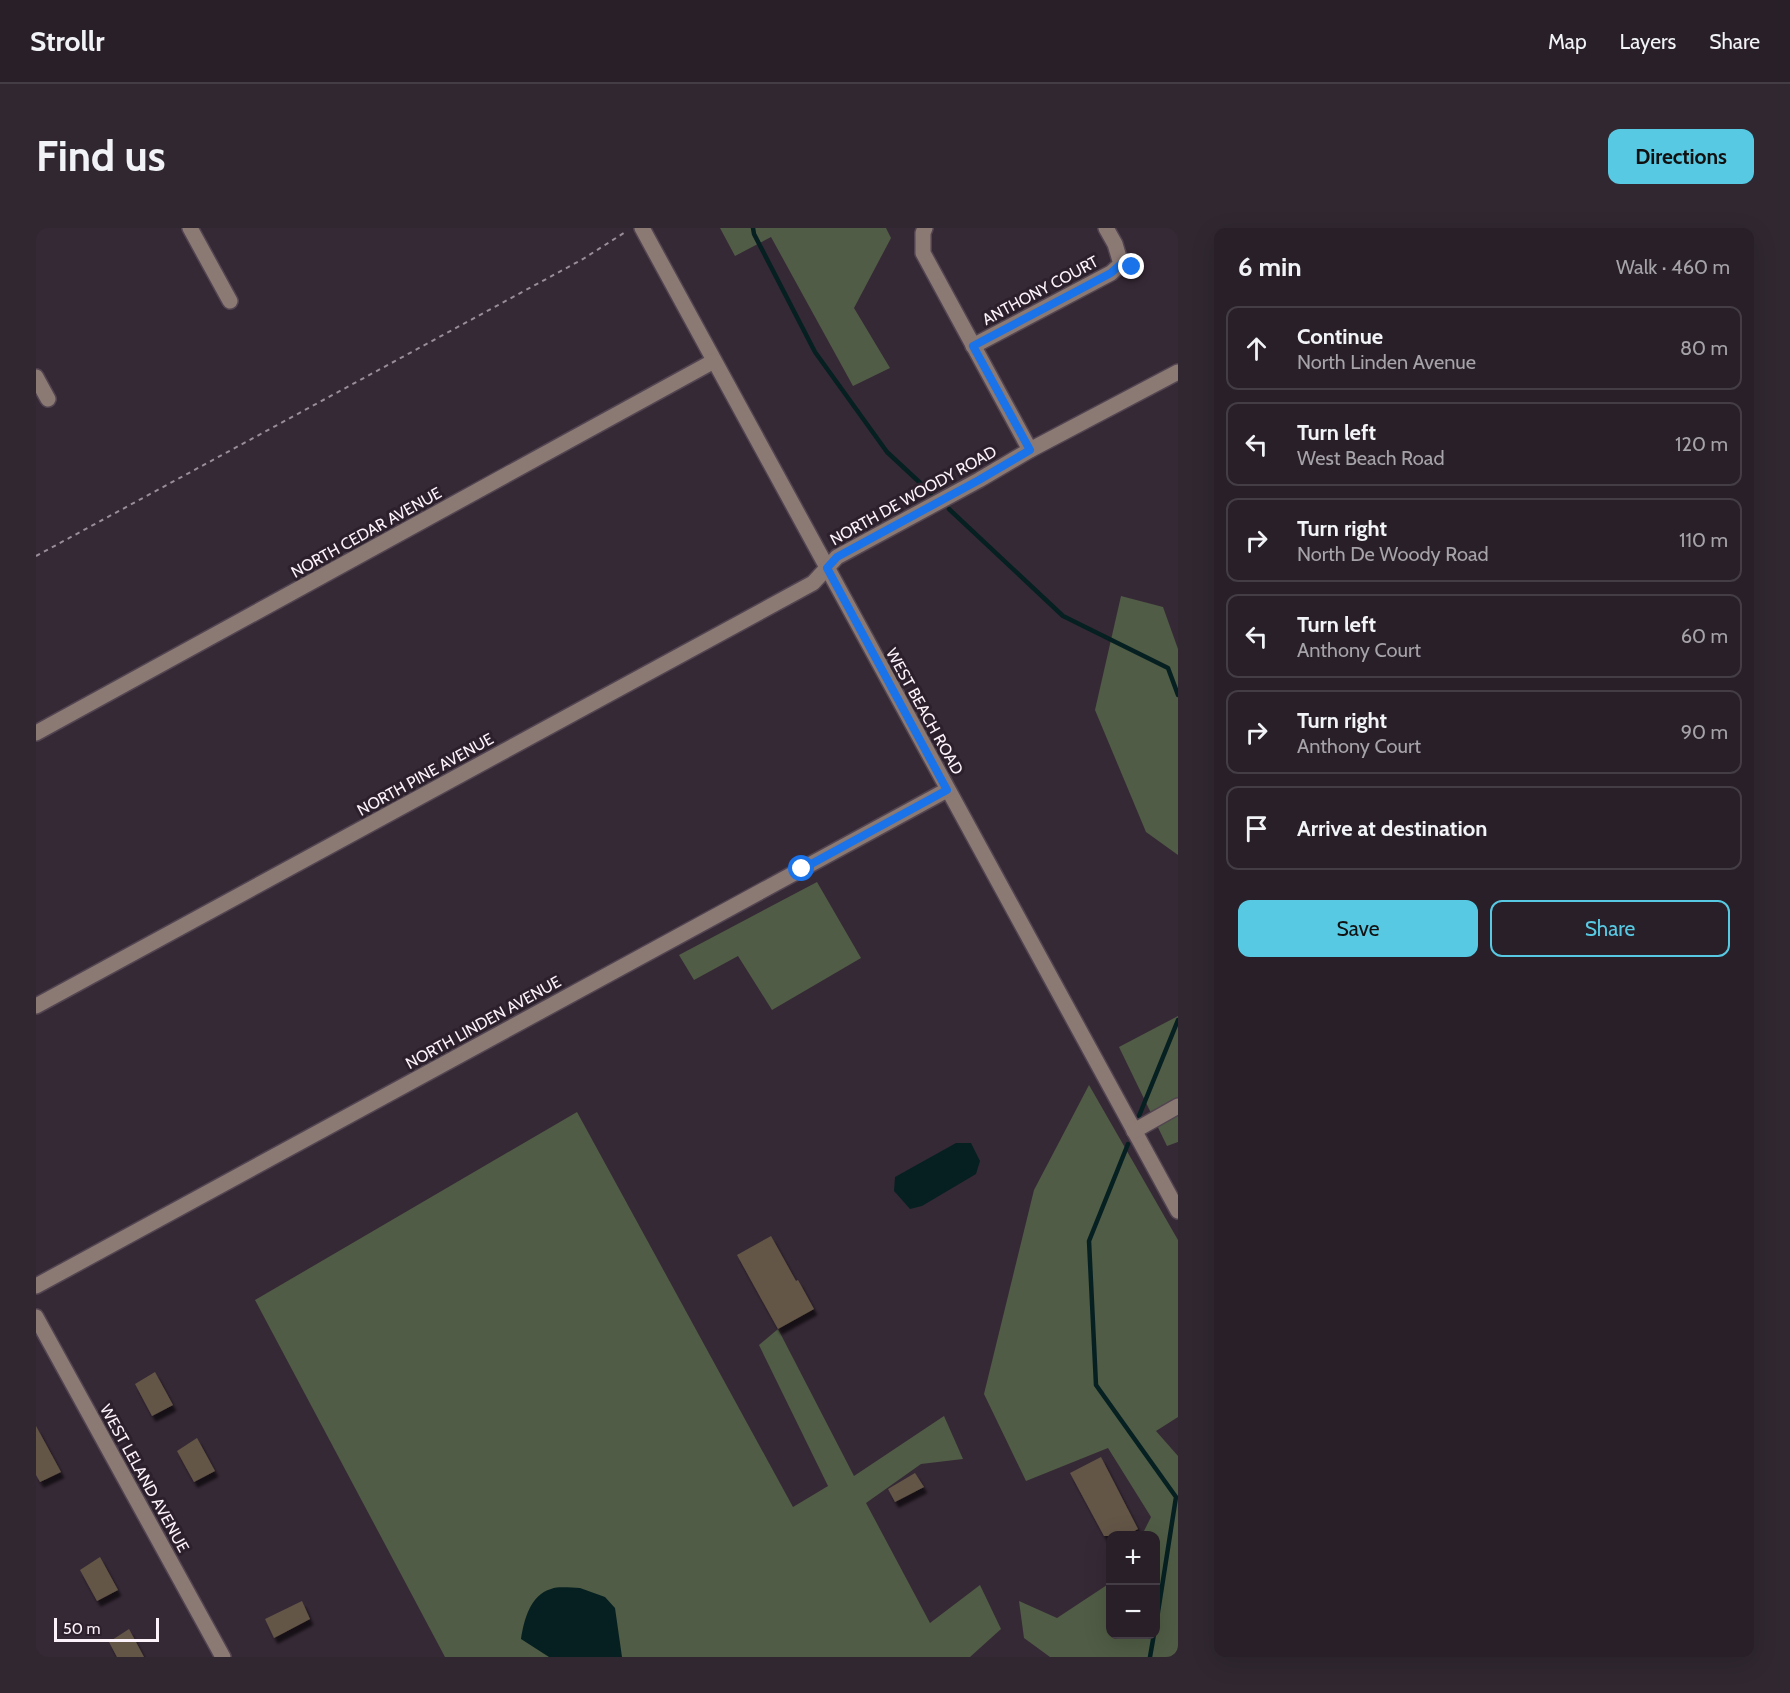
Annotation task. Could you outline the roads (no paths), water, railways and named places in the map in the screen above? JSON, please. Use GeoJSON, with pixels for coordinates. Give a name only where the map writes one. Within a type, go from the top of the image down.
{"type":"FeatureCollection","features":[{"type":"Feature","properties":{"kind":"street"},"geometry":{"type":"LineString","coordinates":[[190,228],[230,301]]}},
{"type":"Feature","properties":{"kind":"street","name":"ANTHONY COURT"},"geometry":{"type":"LineString","coordinates":[[925,228],[923,253],[1030,450]]}},
{"type":"Feature","properties":{"kind":"street","name":"ANTHONY COURT"},"geometry":{"type":"LineString","coordinates":[[973,346],[1126,266],[1106,228]]}},
{"type":"Feature","properties":{"kind":"street","name":"WEST BEACH ROAD"},"geometry":{"type":"LineString","coordinates":[[635,230],[714,361],[1178,1211]]}},
{"type":"Feature","properties":{"kind":"street","name":"NORTH CEDAR AVENUE"},"geometry":{"type":"LineString","coordinates":[[36,733],[714,361]]}},
{"type":"Feature","properties":{"kind":"street","name":"NORTH DE WOODY ROAD"},"geometry":{"type":"LineString","coordinates":[[827,568],[837,557],[1030,450],[1178,372]]}},
{"type":"Feature","properties":{"kind":"street"},"geometry":{"type":"LineString","coordinates":[[36,377],[48,399]]}},
{"type":"Feature","properties":{"kind":"street","name":"NORTH PINE AVENUE"},"geometry":{"type":"LineString","coordinates":[[36,1006],[813,583],[827,568]]}},
{"type":"Feature","properties":{"kind":"street","name":"NORTH LINDEN AVENUE"},"geometry":{"type":"LineString","coordinates":[[36,1286],[947,790]]}},
{"type":"Feature","properties":{"kind":"street"},"geometry":{"type":"LineString","coordinates":[[1134,1131],[1178,1106]]}},
{"type":"Feature","properties":{"kind":"street","name":"WEST LELAND AVENUE"},"geometry":{"type":"LineString","coordinates":[[36,1317],[223,1657]]}},
{"type":"Feature","properties":{"kind":"waterway"},"geometry":{"type":"LineString","coordinates":[[753,228],[815,352],[887,452],[931,493]]}},
{"type":"Feature","properties":{"kind":"waterway"},"geometry":{"type":"LineString","coordinates":[[949,509],[1063,616],[1168,668],[1178,695]]}},
{"type":"Feature","properties":{"kind":"waterway"},"geometry":{"type":"LineString","coordinates":[[1139,1116],[1178,1020]]}},
{"type":"Feature","properties":{"kind":"waterway"},"geometry":{"type":"LineString","coordinates":[[1128,1144],[1089,1241],[1096,1385],[1176,1497],[1160,1599]]}},
{"type":"Feature","properties":{"kind":"waterway"},"geometry":{"type":"LineString","coordinates":[[1150,1657],[1153,1639]]}}]}
